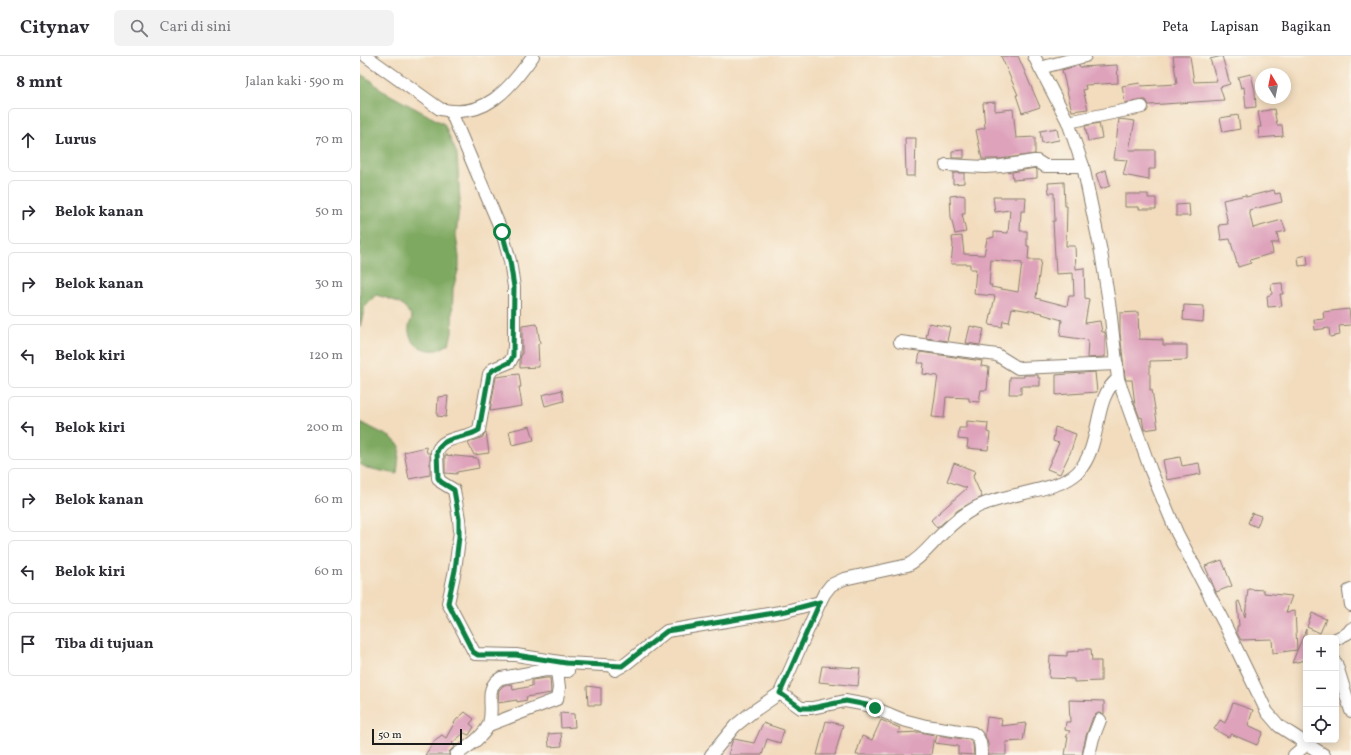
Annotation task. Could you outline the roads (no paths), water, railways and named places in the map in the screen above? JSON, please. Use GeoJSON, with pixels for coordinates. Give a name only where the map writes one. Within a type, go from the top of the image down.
{"type":"FeatureCollection","features":[{"type":"Feature","properties":{"kind":"street"},"geometry":{"type":"LineString","coordinates":[[366,56],[440,109],[451,112],[476,109],[489,103],[521,72],[533,56]]}},
{"type":"Feature","properties":{"kind":"street"},"geometry":{"type":"LineString","coordinates":[[1034,56],[1068,122],[1083,166],[1101,252],[1110,308],[1118,379],[1151,471],[1177,533],[1224,623],[1267,712],[1280,726],[1324,755]]}},
{"type":"Feature","properties":{"kind":"street"},"geometry":{"type":"LineString","coordinates":[[1040,68],[1085,56]]}},
{"type":"Feature","properties":{"kind":"street"},"geometry":{"type":"LineString","coordinates":[[1068,122],[1142,107]]}},
{"type":"Feature","properties":{"kind":"street"},"geometry":{"type":"LineString","coordinates":[[451,112],[502,232],[510,261],[514,287],[514,346],[513,356],[510,362],[493,370],[489,374],[479,430],[445,442],[438,448],[438,478],[441,482],[454,490],[460,525],[449,605],[475,654],[516,655],[566,663],[622,666]]}},
{"type":"Feature","properties":{"kind":"street"},"geometry":{"type":"LineString","coordinates":[[946,165],[985,167],[1034,161],[1046,166],[1083,166]]}},
{"type":"Feature","properties":{"kind":"street"},"geometry":{"type":"LineString","coordinates":[[900,342],[997,355],[1018,368],[1117,364]]}},
{"type":"Feature","properties":{"kind":"street"},"geometry":{"type":"LineString","coordinates":[[711,755],[735,726],[780,693],[820,602],[831,585],[844,580],[908,565],[917,560],[960,517],[975,508],[994,499],[1061,482],[1077,472],[1087,459],[1093,446],[1106,392],[1118,379]]}},
{"type":"Feature","properties":{"kind":"street"},"geometry":{"type":"LineString","coordinates":[[1351,590],[1348,591],[1351,605]]}},
{"type":"Feature","properties":{"kind":"street"},"geometry":{"type":"LineString","coordinates":[[456,755],[481,736],[489,725],[491,711],[490,690],[492,684],[501,678],[546,670],[590,672],[616,669],[667,631],[786,611],[820,602]]}},
{"type":"Feature","properties":{"kind":"street"},"geometry":{"type":"LineString","coordinates":[[1339,638],[1348,633],[1351,629]]}},
{"type":"Feature","properties":{"kind":"street"},"geometry":{"type":"LineString","coordinates":[[489,725],[557,699],[559,688],[557,670]]}},
{"type":"Feature","properties":{"kind":"street"},"geometry":{"type":"LineString","coordinates":[[1338,671],[1351,711]]}},
{"type":"Feature","properties":{"kind":"street"},"geometry":{"type":"LineString","coordinates":[[780,693],[801,708],[812,708],[846,701],[867,705],[926,726],[972,733],[979,739],[981,755]]}},
{"type":"Feature","properties":{"kind":"street"},"geometry":{"type":"LineString","coordinates":[[1089,755],[1093,738],[1100,720]]}},
{"type":"Feature","properties":{"kind":"street"},"geometry":{"type":"LineString","coordinates":[[1294,755],[1307,744]]}}]}
